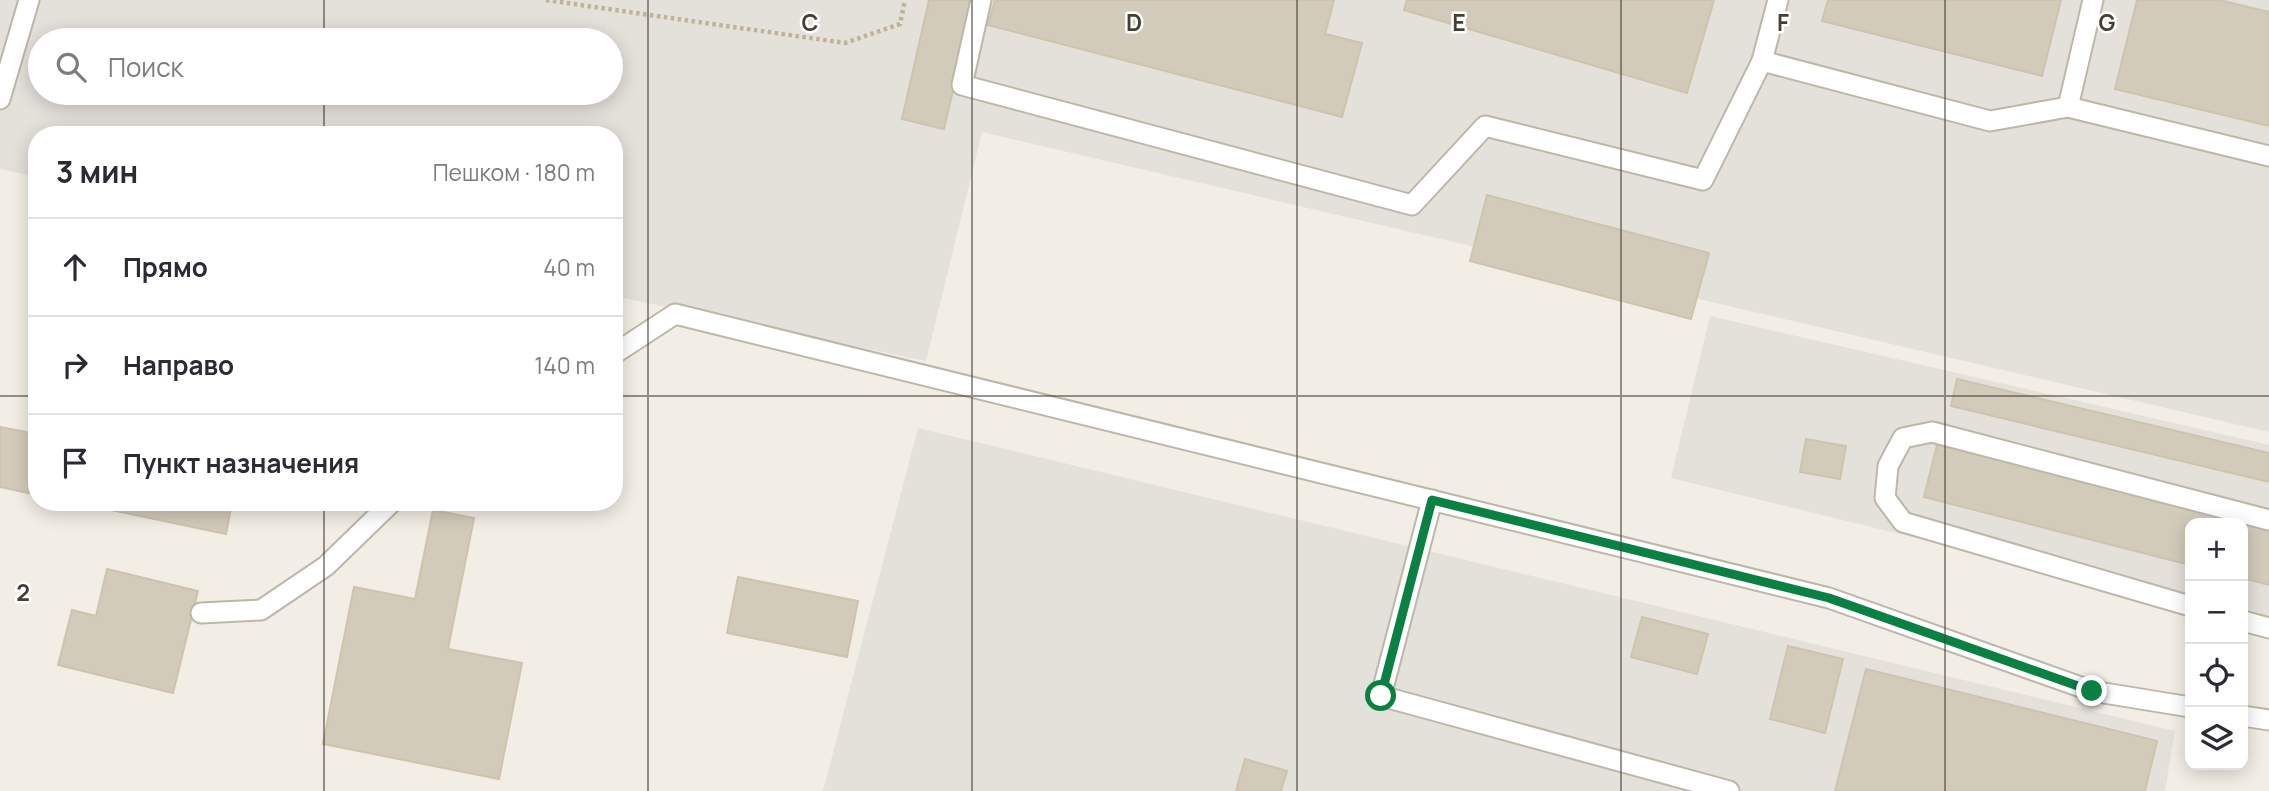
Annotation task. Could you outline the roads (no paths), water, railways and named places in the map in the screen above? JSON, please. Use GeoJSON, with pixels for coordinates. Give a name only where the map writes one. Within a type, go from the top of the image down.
{"type":"FeatureCollection","features":[{"type":"Feature","properties":{"kind":"lane"},"geometry":{"type":"LineString","coordinates":[[0,99],[29,0]]}},
{"type":"Feature","properties":{"kind":"lane"},"geometry":{"type":"LineString","coordinates":[[981,0],[962,85],[1412,205],[1485,126],[1703,180],[1762,61],[1778,0]]}},
{"type":"Feature","properties":{"kind":"lane"},"geometry":{"type":"LineString","coordinates":[[2068,107],[2093,0]]}},
{"type":"Feature","properties":{"kind":"lane"},"geometry":{"type":"LineString","coordinates":[[1762,61],[1990,121],[2068,107],[2269,156]]}},
{"type":"Feature","properties":{"kind":"lane"},"geometry":{"type":"LineString","coordinates":[[623,348],[675,314],[1829,598],[2092,691],[2185,706]]}},
{"type":"Feature","properties":{"kind":"lane"},"geometry":{"type":"LineString","coordinates":[[2185,605],[1903,522],[1885,498],[1888,466],[1903,438],[1932,432],[2269,520]]}},
{"type":"Feature","properties":{"kind":"lane"},"geometry":{"type":"LineString","coordinates":[[1432,500],[1381,696],[1729,791]]}},
{"type":"Feature","properties":{"kind":"lane"},"geometry":{"type":"LineString","coordinates":[[201,613],[261,610],[326,566],[383,511]]}},
{"type":"Feature","properties":{"kind":"lane"},"geometry":{"type":"LineString","coordinates":[[2248,622],[2269,628]]}},
{"type":"Feature","properties":{"kind":"lane"},"geometry":{"type":"LineString","coordinates":[[2248,717],[2269,720]]}}]}
